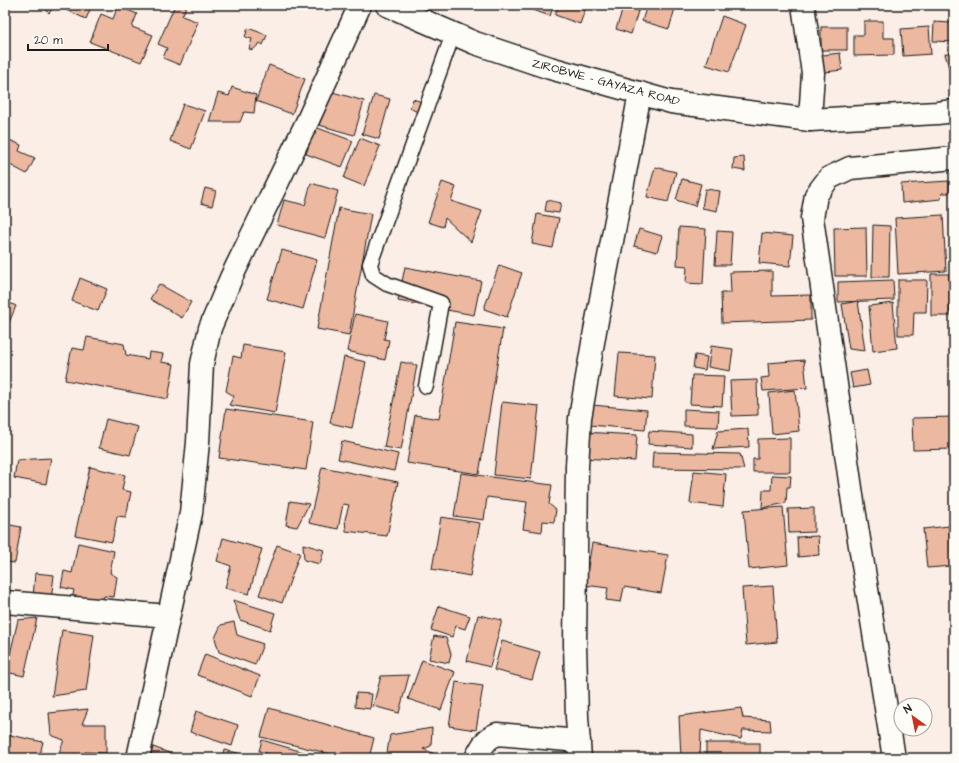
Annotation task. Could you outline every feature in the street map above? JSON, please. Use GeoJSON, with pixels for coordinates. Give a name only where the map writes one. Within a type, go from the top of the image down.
{"type":"FeatureCollection","features":[{"type":"Feature","properties":{"kind":"street"},"geometry":{"type":"LineString","coordinates":[[138,758],[191,513],[198,442],[202,364],[210,328],[231,278],[308,120],[360,5]]}},
{"type":"Feature","properties":{"kind":"street","name":"ZIROBWE - GAYAZA ROAD"},"geometry":{"type":"LineString","coordinates":[[387,5],[475,43],[550,68],[671,102],[810,120],[954,111]]}},
{"type":"Feature","properties":{"kind":"street"},"geometry":{"type":"LineString","coordinates":[[803,5],[813,73],[810,120]]}},
{"type":"Feature","properties":{"kind":"street"},"geometry":{"type":"LineString","coordinates":[[476,758],[482,746],[491,737],[497,734],[580,750],[577,717],[575,637],[576,466],[580,418],[640,93]]}},
{"type":"Feature","properties":{"kind":"street"},"geometry":{"type":"LineString","coordinates":[[894,758],[852,502],[812,218],[816,195],[829,178],[850,168],[954,158]]}},
{"type":"Feature","properties":{"kind":"street"},"geometry":{"type":"LineString","coordinates":[[5,602],[168,616]]}},
{"type":"Feature","properties":{"kind":"lane"},"geometry":{"type":"LineString","coordinates":[[426,386],[441,303],[387,284],[373,275],[370,264],[453,34]]}},
{"type":"Feature","properties":{"kind":"building"},"geometry":{"type":"Polygon","coordinates":[[[40,5],[56,5],[49,13],[40,5]]]}},
{"type":"Feature","properties":{"kind":"building"},"geometry":{"type":"Polygon","coordinates":[[[66,5],[92,5],[86,19],[64,9],[66,5]]]}},
{"type":"Feature","properties":{"kind":"building"},"geometry":{"type":"Polygon","coordinates":[[[175,5],[187,5],[182,16],[198,22],[180,65],[163,58],[167,48],[158,44],[175,5]]]}},
{"type":"Feature","properties":{"kind":"building"},"geometry":{"type":"Polygon","coordinates":[[[518,5],[554,5],[550,16],[518,5]]]}},
{"type":"Feature","properties":{"kind":"building"},"geometry":{"type":"Polygon","coordinates":[[[559,5],[580,5],[586,7],[580,24],[555,15],[559,5]]]}},
{"type":"Feature","properties":{"kind":"building"},"geometry":{"type":"Polygon","coordinates":[[[624,5],[640,5],[631,34],[616,29],[624,5]]]}},
{"type":"Feature","properties":{"kind":"building"},"geometry":{"type":"Polygon","coordinates":[[[647,5],[676,5],[669,29],[642,21],[647,5]]]}},
{"type":"Feature","properties":{"kind":"building"},"geometry":{"type":"Polygon","coordinates":[[[118,6],[137,14],[132,27],[153,35],[141,62],[90,42],[101,14],[113,19],[118,6]]]}},
{"type":"Feature","properties":{"kind":"building"},"geometry":{"type":"Polygon","coordinates":[[[722,16],[746,25],[729,72],[706,65],[722,16]]]}},
{"type":"Feature","properties":{"kind":"building"},"geometry":{"type":"Polygon","coordinates":[[[951,18],[954,18],[954,42],[933,41],[934,22],[951,23],[951,18]]]}},
{"type":"Feature","properties":{"kind":"building"},"geometry":{"type":"Polygon","coordinates":[[[864,21],[883,21],[883,38],[894,38],[894,55],[854,56],[854,35],[864,35],[864,21]]]}},
{"type":"Feature","properties":{"kind":"building"},"geometry":{"type":"Polygon","coordinates":[[[821,27],[847,27],[847,50],[821,50],[821,27]]]}},
{"type":"Feature","properties":{"kind":"building"},"geometry":{"type":"Polygon","coordinates":[[[929,27],[931,54],[903,56],[901,29],[929,27]]]}},
{"type":"Feature","properties":{"kind":"building"},"geometry":{"type":"Polygon","coordinates":[[[248,28],[267,35],[263,45],[260,43],[253,50],[249,49],[252,39],[245,37],[248,28]]]}},
{"type":"Feature","properties":{"kind":"building"},"geometry":{"type":"Polygon","coordinates":[[[954,51],[954,66],[949,68],[945,54],[954,51]]]}},
{"type":"Feature","properties":{"kind":"building"},"geometry":{"type":"Polygon","coordinates":[[[840,53],[842,70],[817,73],[815,56],[840,53]]]}},
{"type":"Feature","properties":{"kind":"building"},"geometry":{"type":"Polygon","coordinates":[[[269,65],[305,79],[292,114],[256,101],[269,65]]]}},
{"type":"Feature","properties":{"kind":"building"},"geometry":{"type":"Polygon","coordinates":[[[232,87],[256,95],[254,113],[244,112],[240,122],[209,122],[218,93],[229,96],[232,87]]]}},
{"type":"Feature","properties":{"kind":"building"},"geometry":{"type":"Polygon","coordinates":[[[329,91],[364,101],[354,135],[319,125],[329,91]]]}},
{"type":"Feature","properties":{"kind":"building"},"geometry":{"type":"Polygon","coordinates":[[[374,95],[390,99],[379,139],[362,134],[374,95]]]}},
{"type":"Feature","properties":{"kind":"building"},"geometry":{"type":"Polygon","coordinates":[[[413,99],[422,102],[419,113],[410,108],[413,99]]]}},
{"type":"Feature","properties":{"kind":"building"},"geometry":{"type":"Polygon","coordinates":[[[183,104],[205,111],[191,149],[170,141],[183,104]]]}},
{"type":"Feature","properties":{"kind":"building"},"geometry":{"type":"Polygon","coordinates":[[[315,127],[353,141],[342,167],[306,154],[315,127]]]}},
{"type":"Feature","properties":{"kind":"building"},"geometry":{"type":"Polygon","coordinates":[[[5,138],[21,145],[19,151],[35,158],[27,174],[10,165],[5,177],[5,138]]]}},
{"type":"Feature","properties":{"kind":"building"},"geometry":{"type":"Polygon","coordinates":[[[360,138],[380,146],[364,186],[344,178],[360,138]]]}},
{"type":"Feature","properties":{"kind":"building"},"geometry":{"type":"Polygon","coordinates":[[[744,157],[745,171],[733,169],[734,158],[744,157]]]}},
{"type":"Feature","properties":{"kind":"building"},"geometry":{"type":"Polygon","coordinates":[[[655,167],[676,172],[668,202],[647,197],[655,167]]]}},
{"type":"Feature","properties":{"kind":"building"},"geometry":{"type":"Polygon","coordinates":[[[682,179],[701,184],[695,206],[676,200],[682,179]]]}},
{"type":"Feature","properties":{"kind":"building"},"geometry":{"type":"Polygon","coordinates":[[[949,181],[949,193],[942,193],[941,199],[902,203],[901,184],[949,181]]]}},
{"type":"Feature","properties":{"kind":"building"},"geometry":{"type":"Polygon","coordinates":[[[442,182],[456,187],[451,201],[482,211],[471,242],[445,218],[443,227],[428,222],[442,182]]]}},
{"type":"Feature","properties":{"kind":"building"},"geometry":{"type":"Polygon","coordinates":[[[311,183],[338,191],[325,238],[277,225],[284,200],[305,205],[311,183]]]}},
{"type":"Feature","properties":{"kind":"building"},"geometry":{"type":"Polygon","coordinates":[[[205,188],[216,191],[212,206],[201,203],[205,188]]]}},
{"type":"Feature","properties":{"kind":"building"},"geometry":{"type":"Polygon","coordinates":[[[705,189],[720,191],[717,211],[702,208],[705,189]]]}},
{"type":"Feature","properties":{"kind":"building"},"geometry":{"type":"Polygon","coordinates":[[[547,200],[561,203],[559,213],[545,211],[547,200]]]}},
{"type":"Feature","properties":{"kind":"building"},"geometry":{"type":"Polygon","coordinates":[[[339,208],[371,214],[349,335],[317,329],[339,208]]]}},
{"type":"Feature","properties":{"kind":"building"},"geometry":{"type":"Polygon","coordinates":[[[537,214],[559,218],[553,248],[532,244],[537,214]]]}},
{"type":"Feature","properties":{"kind":"building"},"geometry":{"type":"Polygon","coordinates":[[[943,215],[946,271],[898,274],[895,218],[943,215]]]}},
{"type":"Feature","properties":{"kind":"building"},"geometry":{"type":"Polygon","coordinates":[[[873,225],[890,226],[889,277],[872,277],[873,225]]]}},
{"type":"Feature","properties":{"kind":"building"},"geometry":{"type":"Polygon","coordinates":[[[679,227],[706,229],[703,284],[686,283],[687,266],[677,265],[679,227]]]}},
{"type":"Feature","properties":{"kind":"building"},"geometry":{"type":"Polygon","coordinates":[[[866,227],[867,276],[835,276],[834,228],[866,227]]]}},
{"type":"Feature","properties":{"kind":"building"},"geometry":{"type":"Polygon","coordinates":[[[639,229],[662,236],[657,252],[634,246],[639,229]]]}},
{"type":"Feature","properties":{"kind":"building"},"geometry":{"type":"Polygon","coordinates":[[[717,231],[732,232],[730,265],[715,265],[717,231]]]}},
{"type":"Feature","properties":{"kind":"building"},"geometry":{"type":"Polygon","coordinates":[[[762,233],[793,236],[790,266],[759,263],[762,233]]]}},
{"type":"Feature","properties":{"kind":"building"},"geometry":{"type":"Polygon","coordinates":[[[282,250],[317,260],[303,309],[267,299],[282,250]]]}},
{"type":"Feature","properties":{"kind":"building"},"geometry":{"type":"Polygon","coordinates":[[[499,265],[522,273],[507,317],[484,309],[499,265]]]}},
{"type":"Feature","properties":{"kind":"building"},"geometry":{"type":"Polygon","coordinates":[[[405,267],[481,281],[474,315],[398,301],[405,267]]]}},
{"type":"Feature","properties":{"kind":"building"},"geometry":{"type":"Polygon","coordinates":[[[772,271],[772,296],[811,295],[811,320],[722,323],[721,293],[731,293],[730,272],[772,271]]]}},
{"type":"Feature","properties":{"kind":"building"},"geometry":{"type":"Polygon","coordinates":[[[931,274],[949,274],[950,316],[931,316],[931,274]]]}},
{"type":"Feature","properties":{"kind":"building"},"geometry":{"type":"Polygon","coordinates":[[[80,278],[107,289],[98,311],[72,301],[80,278]]]}},
{"type":"Feature","properties":{"kind":"building"},"geometry":{"type":"Polygon","coordinates":[[[893,280],[894,300],[838,302],[838,282],[893,280]]]}},
{"type":"Feature","properties":{"kind":"building"},"geometry":{"type":"Polygon","coordinates":[[[898,280],[927,280],[926,312],[914,312],[913,335],[898,335],[898,280]]]}},
{"type":"Feature","properties":{"kind":"building"},"geometry":{"type":"Polygon","coordinates":[[[159,284],[191,302],[182,318],[150,299],[159,284]]]}},
{"type":"Feature","properties":{"kind":"building"},"geometry":{"type":"Polygon","coordinates":[[[5,301],[16,306],[5,332],[5,301]]]}},
{"type":"Feature","properties":{"kind":"building"},"geometry":{"type":"Polygon","coordinates":[[[858,301],[865,351],[849,349],[842,304],[858,301]]]}},
{"type":"Feature","properties":{"kind":"building"},"geometry":{"type":"Polygon","coordinates":[[[893,303],[897,348],[873,351],[869,306],[893,303]]]}},
{"type":"Feature","properties":{"kind":"building"},"geometry":{"type":"Polygon","coordinates":[[[355,314],[388,321],[384,339],[389,340],[385,360],[347,351],[355,314]]]}},
{"type":"Feature","properties":{"kind":"building"},"geometry":{"type":"Polygon","coordinates":[[[455,322],[503,329],[479,474],[407,463],[415,415],[439,419],[455,322]]]}},
{"type":"Feature","properties":{"kind":"building"},"geometry":{"type":"Polygon","coordinates":[[[87,337],[124,344],[126,355],[148,359],[149,352],[163,354],[161,362],[174,364],[168,399],[65,380],[72,348],[84,350],[87,337]]]}},
{"type":"Feature","properties":{"kind":"building"},"geometry":{"type":"Polygon","coordinates":[[[243,345],[286,352],[275,413],[229,405],[234,396],[226,391],[233,356],[241,358],[243,345]]]}},
{"type":"Feature","properties":{"kind":"building"},"geometry":{"type":"Polygon","coordinates":[[[711,346],[733,349],[730,371],[708,367],[711,346]]]}},
{"type":"Feature","properties":{"kind":"building"},"geometry":{"type":"Polygon","coordinates":[[[619,353],[655,355],[652,399],[615,396],[619,353]]]}},
{"type":"Feature","properties":{"kind":"building"},"geometry":{"type":"Polygon","coordinates":[[[695,355],[707,357],[705,370],[693,368],[695,355]]]}},
{"type":"Feature","properties":{"kind":"building"},"geometry":{"type":"Polygon","coordinates":[[[344,357],[366,362],[352,428],[330,423],[344,357]]]}},
{"type":"Feature","properties":{"kind":"building"},"geometry":{"type":"Polygon","coordinates":[[[804,360],[807,388],[763,391],[761,378],[769,377],[768,363],[804,360]]]}},
{"type":"Feature","properties":{"kind":"building"},"geometry":{"type":"Polygon","coordinates":[[[401,362],[417,365],[401,450],[384,447],[401,362]]]}},
{"type":"Feature","properties":{"kind":"building"},"geometry":{"type":"Polygon","coordinates":[[[867,370],[870,385],[853,388],[850,373],[867,370]]]}},
{"type":"Feature","properties":{"kind":"building"},"geometry":{"type":"Polygon","coordinates":[[[692,375],[724,376],[722,406],[690,404],[692,375]]]}},
{"type":"Feature","properties":{"kind":"building"},"geometry":{"type":"Polygon","coordinates":[[[757,380],[758,415],[732,416],[730,381],[757,380]]]}},
{"type":"Feature","properties":{"kind":"building"},"geometry":{"type":"Polygon","coordinates":[[[795,390],[799,431],[772,434],[769,393],[795,390]]]}},
{"type":"Feature","properties":{"kind":"building"},"geometry":{"type":"Polygon","coordinates":[[[502,402],[539,406],[531,479],[494,475],[502,402]]]}},
{"type":"Feature","properties":{"kind":"building"},"geometry":{"type":"Polygon","coordinates":[[[592,405],[647,410],[645,430],[590,425],[592,405]]]}},
{"type":"Feature","properties":{"kind":"building"},"geometry":{"type":"Polygon","coordinates":[[[226,409],[313,422],[306,470],[219,458],[226,409]]]}},
{"type":"Feature","properties":{"kind":"building"},"geometry":{"type":"Polygon","coordinates":[[[684,409],[719,411],[718,427],[684,426],[684,409]]]}},
{"type":"Feature","properties":{"kind":"building"},"geometry":{"type":"Polygon","coordinates":[[[954,417],[954,449],[913,450],[912,418],[954,417]]]}},
{"type":"Feature","properties":{"kind":"building"},"geometry":{"type":"Polygon","coordinates":[[[106,419],[138,427],[130,455],[99,448],[106,419]]]}},
{"type":"Feature","properties":{"kind":"building"},"geometry":{"type":"Polygon","coordinates":[[[748,429],[749,447],[713,449],[718,431],[748,429]]]}},
{"type":"Feature","properties":{"kind":"building"},"geometry":{"type":"Polygon","coordinates":[[[649,431],[692,434],[692,447],[648,444],[649,431]]]}},
{"type":"Feature","properties":{"kind":"building"},"geometry":{"type":"Polygon","coordinates":[[[583,432],[637,435],[635,461],[581,458],[583,432]]]}},
{"type":"Feature","properties":{"kind":"building"},"geometry":{"type":"Polygon","coordinates":[[[790,438],[790,472],[753,472],[753,459],[758,459],[758,439],[790,438]]]}},
{"type":"Feature","properties":{"kind":"building"},"geometry":{"type":"Polygon","coordinates":[[[342,441],[398,454],[394,471],[338,459],[342,441]]]}},
{"type":"Feature","properties":{"kind":"building"},"geometry":{"type":"Polygon","coordinates":[[[653,452],[740,454],[744,469],[652,468],[653,452]]]}},
{"type":"Feature","properties":{"kind":"building"},"geometry":{"type":"Polygon","coordinates":[[[51,458],[46,484],[14,478],[17,460],[51,458]]]}},
{"type":"Feature","properties":{"kind":"building"},"geometry":{"type":"Polygon","coordinates":[[[90,467],[125,475],[122,490],[131,492],[126,517],[117,516],[112,542],[75,535],[90,467]]]}},
{"type":"Feature","properties":{"kind":"building"},"geometry":{"type":"Polygon","coordinates":[[[322,467],[398,482],[387,536],[346,531],[345,519],[349,505],[343,504],[338,529],[309,523],[322,467]]]}},
{"type":"Feature","properties":{"kind":"building"},"geometry":{"type":"Polygon","coordinates":[[[694,471],[726,474],[723,507],[690,503],[694,471]]]}},
{"type":"Feature","properties":{"kind":"building"},"geometry":{"type":"Polygon","coordinates":[[[461,473],[552,485],[549,504],[556,510],[554,522],[543,521],[542,532],[523,529],[527,502],[487,497],[484,520],[454,516],[461,473]]]}},
{"type":"Feature","properties":{"kind":"building"},"geometry":{"type":"Polygon","coordinates":[[[772,475],[791,476],[790,487],[787,487],[786,503],[762,508],[763,490],[771,490],[772,475]]]}},
{"type":"Feature","properties":{"kind":"building"},"geometry":{"type":"Polygon","coordinates":[[[290,501],[309,504],[297,527],[286,525],[290,501]]]}},
{"type":"Feature","properties":{"kind":"building"},"geometry":{"type":"Polygon","coordinates":[[[783,507],[788,565],[749,569],[744,510],[783,507]]]}},
{"type":"Feature","properties":{"kind":"building"},"geometry":{"type":"Polygon","coordinates":[[[814,508],[814,532],[789,533],[788,509],[814,508]]]}},
{"type":"Feature","properties":{"kind":"building"},"geometry":{"type":"Polygon","coordinates":[[[441,517],[480,523],[470,576],[432,569],[441,517]]]}},
{"type":"Feature","properties":{"kind":"building"},"geometry":{"type":"Polygon","coordinates":[[[5,524],[21,527],[15,563],[5,562],[5,524]]]}},
{"type":"Feature","properties":{"kind":"building"},"geometry":{"type":"Polygon","coordinates":[[[949,526],[953,566],[927,568],[923,529],[949,526]]]}},
{"type":"Feature","properties":{"kind":"building"},"geometry":{"type":"Polygon","coordinates":[[[818,536],[819,555],[798,557],[797,537],[818,536]]]}},
{"type":"Feature","properties":{"kind":"building"},"geometry":{"type":"Polygon","coordinates":[[[223,538],[262,549],[249,594],[225,588],[231,566],[217,561],[223,538]]]}},
{"type":"Feature","properties":{"kind":"building"},"geometry":{"type":"Polygon","coordinates":[[[78,543],[114,551],[110,573],[117,577],[114,597],[104,596],[99,605],[72,599],[74,590],[61,587],[64,571],[72,573],[78,543]]]}},
{"type":"Feature","properties":{"kind":"building"},"geometry":{"type":"Polygon","coordinates":[[[592,543],[668,555],[661,593],[624,587],[621,602],[606,600],[608,588],[585,585],[592,543]]]}},
{"type":"Feature","properties":{"kind":"building"},"geometry":{"type":"Polygon","coordinates":[[[303,544],[324,550],[320,564],[304,560],[303,544]]]}},
{"type":"Feature","properties":{"kind":"building"},"geometry":{"type":"Polygon","coordinates":[[[277,545],[300,553],[282,603],[259,595],[277,545]]]}},
{"type":"Feature","properties":{"kind":"building"},"geometry":{"type":"Polygon","coordinates":[[[35,573],[54,575],[51,600],[33,598],[35,573]]]}},
{"type":"Feature","properties":{"kind":"building"},"geometry":{"type":"Polygon","coordinates":[[[773,586],[777,642],[746,645],[742,588],[773,586]]]}},
{"type":"Feature","properties":{"kind":"building"},"geometry":{"type":"Polygon","coordinates":[[[233,600],[275,613],[270,630],[240,620],[233,600]]]}},
{"type":"Feature","properties":{"kind":"building"},"geometry":{"type":"Polygon","coordinates":[[[439,606],[470,616],[465,629],[456,626],[452,637],[431,630],[439,606]]]}},
{"type":"Feature","properties":{"kind":"building"},"geometry":{"type":"Polygon","coordinates":[[[478,615],[502,620],[490,667],[467,661],[478,615]]]}},
{"type":"Feature","properties":{"kind":"building"},"geometry":{"type":"Polygon","coordinates":[[[37,618],[24,676],[6,672],[18,620],[37,618]]]}},
{"type":"Feature","properties":{"kind":"building"},"geometry":{"type":"Polygon","coordinates":[[[234,622],[237,635],[263,644],[255,665],[219,652],[215,638],[221,625],[234,622]]]}},
{"type":"Feature","properties":{"kind":"building"},"geometry":{"type":"Polygon","coordinates":[[[62,630],[94,635],[86,691],[52,696],[62,630]]]}},
{"type":"Feature","properties":{"kind":"building"},"geometry":{"type":"Polygon","coordinates":[[[434,636],[446,638],[451,654],[449,663],[429,659],[434,636]]]}},
{"type":"Feature","properties":{"kind":"building"},"geometry":{"type":"Polygon","coordinates":[[[502,641],[540,652],[532,680],[494,670],[502,641]]]}},
{"type":"Feature","properties":{"kind":"building"},"geometry":{"type":"Polygon","coordinates":[[[205,654],[260,676],[252,696],[197,675],[205,654]]]}},
{"type":"Feature","properties":{"kind":"building"},"geometry":{"type":"Polygon","coordinates":[[[422,660],[455,672],[441,710],[408,699],[422,660]]]}},
{"type":"Feature","properties":{"kind":"building"},"geometry":{"type":"Polygon","coordinates":[[[409,675],[399,713],[373,706],[381,676],[409,675]]]}},
{"type":"Feature","properties":{"kind":"building"},"geometry":{"type":"Polygon","coordinates":[[[456,682],[483,686],[476,730],[449,726],[456,682]]]}},
{"type":"Feature","properties":{"kind":"building"},"geometry":{"type":"Polygon","coordinates":[[[356,693],[372,694],[370,709],[355,707],[356,693]]]}},
{"type":"Feature","properties":{"kind":"building"},"geometry":{"type":"Polygon","coordinates":[[[269,708],[374,738],[369,758],[347,758],[261,737],[269,708]]]}},
{"type":"Feature","properties":{"kind":"building"},"geometry":{"type":"Polygon","coordinates":[[[741,708],[743,718],[770,720],[771,731],[743,730],[741,739],[701,730],[700,758],[681,758],[679,716],[741,708]]]}},
{"type":"Feature","properties":{"kind":"building"},"geometry":{"type":"Polygon","coordinates":[[[88,709],[82,724],[106,724],[106,753],[85,752],[82,758],[57,758],[64,740],[51,735],[49,713],[88,709]]]}},
{"type":"Feature","properties":{"kind":"building"},"geometry":{"type":"Polygon","coordinates":[[[196,711],[238,725],[232,746],[190,732],[196,711]]]}},
{"type":"Feature","properties":{"kind":"building"},"geometry":{"type":"Polygon","coordinates":[[[432,728],[431,746],[423,749],[433,753],[431,758],[386,758],[390,735],[432,728]]]}},
{"type":"Feature","properties":{"kind":"building"},"geometry":{"type":"Polygon","coordinates":[[[10,735],[43,742],[39,758],[5,758],[10,735]]]}},
{"type":"Feature","properties":{"kind":"building"},"geometry":{"type":"Polygon","coordinates":[[[262,740],[320,758],[282,758],[259,751],[262,740]]]}},
{"type":"Feature","properties":{"kind":"building"},"geometry":{"type":"Polygon","coordinates":[[[706,743],[760,743],[760,758],[706,758],[706,743]]]}},
{"type":"Feature","properties":{"kind":"building"},"geometry":{"type":"Polygon","coordinates":[[[153,747],[180,757],[180,758],[150,758],[153,747]]]}},
{"type":"Feature","properties":{"kind":"building"},"geometry":{"type":"Polygon","coordinates":[[[224,750],[238,753],[236,758],[222,758],[224,750]]]}}]}
